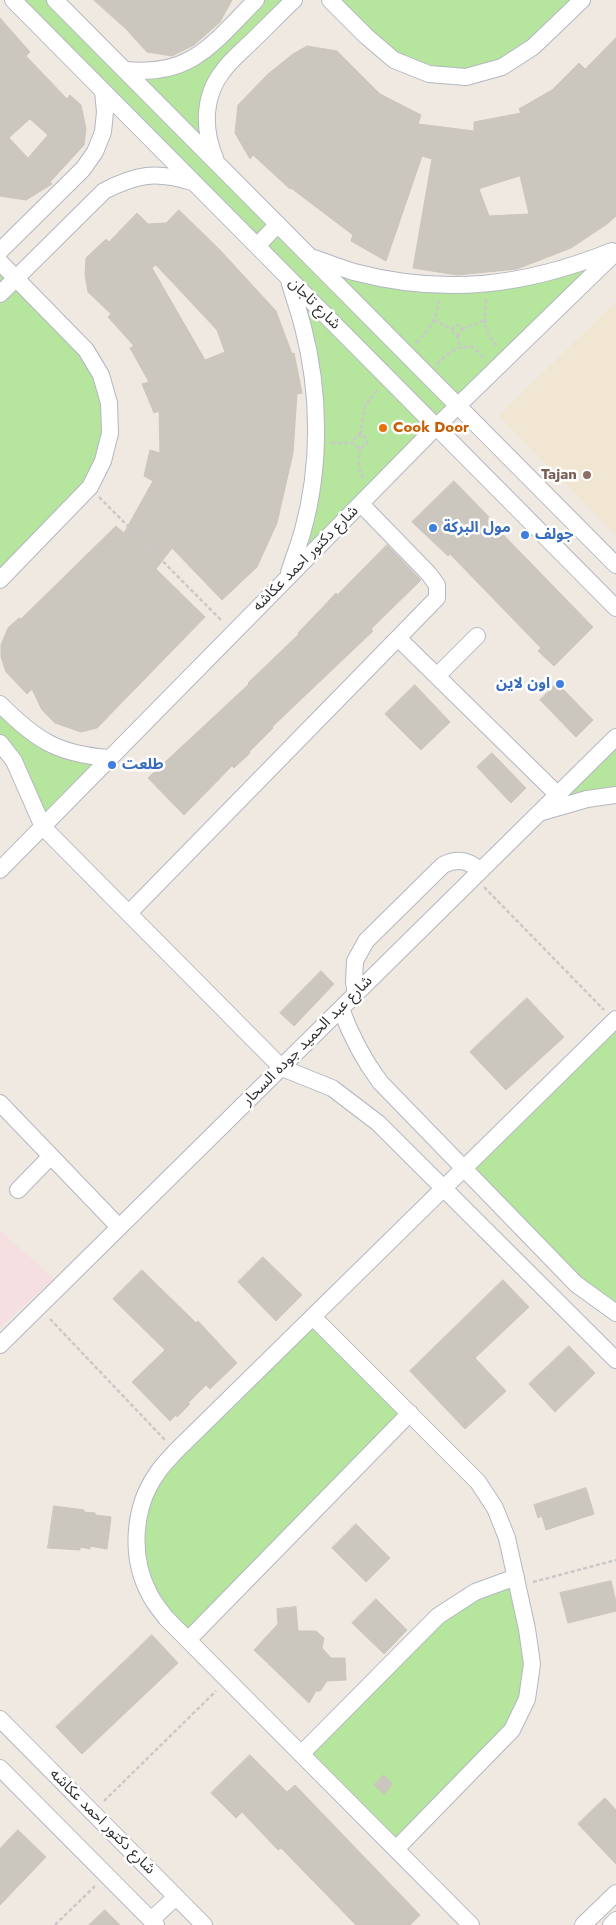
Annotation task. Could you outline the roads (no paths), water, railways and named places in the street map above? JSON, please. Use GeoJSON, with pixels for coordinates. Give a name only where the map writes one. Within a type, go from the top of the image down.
{"type":"FeatureCollection","features":[{"type":"Feature","properties":{"kind":"street","name":"شارع تاجان"},"geometry":{"type":"LineString","coordinates":[[13,0],[616,608]]}},
{"type":"Feature","properties":{"kind":"street","name":"شارع تاجان"},"geometry":{"type":"LineString","coordinates":[[55,0],[616,565]]}},
{"type":"Feature","properties":{"kind":"street"},"geometry":{"type":"LineString","coordinates":[[125,70],[159,71],[191,60],[205,51],[256,0]]}},
{"type":"Feature","properties":{"kind":"street"},"geometry":{"type":"LineString","coordinates":[[216,162],[209,144],[206,125],[213,87],[223,70],[294,0]]}},
{"type":"Feature","properties":{"kind":"street"},"geometry":{"type":"LineString","coordinates":[[330,0],[366,36],[394,60],[429,74],[466,77],[502,67],[518,57],[533,47],[582,0]]}},
{"type":"Feature","properties":{"kind":"street"},"geometry":{"type":"LineString","coordinates":[[0,251],[83,169],[95,152],[103,132],[105,112],[103,91]]}},
{"type":"Feature","properties":{"kind":"street"},"geometry":{"type":"LineString","coordinates":[[0,294],[104,191],[125,180],[148,175],[171,176],[194,183]]}},
{"type":"Feature","properties":{"kind":"street"},"geometry":{"type":"LineString","coordinates":[[257,246],[278,224]]}},
{"type":"Feature","properties":{"kind":"street"},"geometry":{"type":"LineString","coordinates":[[310,257],[353,272],[398,281],[440,285],[486,284],[534,277],[578,265],[616,251]]}},
{"type":"Feature","properties":{"kind":"street","name":"شارع دكتور احمد عكاشه"},"geometry":{"type":"LineString","coordinates":[[0,870],[436,427],[616,251]]}},
{"type":"Feature","properties":{"kind":"street"},"geometry":{"type":"LineString","coordinates":[[0,262],[86,350],[101,375],[109,404],[110,433],[103,462],[90,487],[0,580]]}},
{"type":"Feature","properties":{"kind":"street"},"geometry":{"type":"LineString","coordinates":[[287,578],[303,530],[313,479],[316,428],[313,377],[303,327],[288,277]]}},
{"type":"Feature","properties":{"kind":"street"},"geometry":{"type":"LineString","coordinates":[[129,914],[437,598],[438,590],[429,574],[361,504]]}},
{"type":"Feature","properties":{"kind":"street"},"geometry":{"type":"LineString","coordinates":[[437,676],[477,636]]}},
{"type":"Feature","properties":{"kind":"street"},"geometry":{"type":"LineString","coordinates":[[398,638],[558,795]]}},
{"type":"Feature","properties":{"kind":"street"},"geometry":{"type":"LineString","coordinates":[[0,704],[36,737],[59,749],[84,756],[109,758]]}},
{"type":"Feature","properties":{"kind":"street","name":"شارع عبد الحميد جوده السحار"},"geometry":{"type":"LineString","coordinates":[[0,1344],[616,738]]}},
{"type":"Feature","properties":{"kind":"street"},"geometry":{"type":"LineString","coordinates":[[0,743],[14,761],[43,827],[282,1068],[332,1088],[378,1123],[616,1360]]}},
{"type":"Feature","properties":{"kind":"street"},"geometry":{"type":"LineString","coordinates":[[540,813],[587,799],[616,795]]}},
{"type":"Feature","properties":{"kind":"street"},"geometry":{"type":"LineString","coordinates":[[356,994],[353,972],[359,950],[398,909],[438,870],[449,862],[463,861],[469,863],[478,874]]}},
{"type":"Feature","properties":{"kind":"street"},"geometry":{"type":"LineString","coordinates":[[340,1009],[359,1052],[380,1082],[576,1284],[616,1313]]}},
{"type":"Feature","properties":{"kind":"street"},"geometry":{"type":"LineString","coordinates":[[471,1925],[166,1618],[148,1593],[138,1564],[136,1533],[142,1502],[156,1474],[176,1452],[615,1020]]}},
{"type":"Feature","properties":{"kind":"street"},"geometry":{"type":"LineString","coordinates":[[0,1103],[119,1227]]}},
{"type":"Feature","properties":{"kind":"street"},"geometry":{"type":"LineString","coordinates":[[18,1190],[51,1156]]}},
{"type":"Feature","properties":{"kind":"street"},"geometry":{"type":"LineString","coordinates":[[313,1317],[478,1482],[491,1502],[508,1538],[532,1664],[527,1699],[512,1730],[396,1849]]}},
{"type":"Feature","properties":{"kind":"street"},"geometry":{"type":"LineString","coordinates":[[188,1640],[410,1413]]}},
{"type":"Feature","properties":{"kind":"street"},"geometry":{"type":"LineString","coordinates":[[301,1754],[438,1616],[475,1592],[517,1581]]}},
{"type":"Feature","properties":{"kind":"street","name":"شارع دكتور احمد عكاشه"},"geometry":{"type":"LineString","coordinates":[[0,1719],[204,1925]]}},
{"type":"Feature","properties":{"kind":"street"},"geometry":{"type":"LineString","coordinates":[[0,1768],[154,1922],[176,1897]]}},
{"type":"Feature","properties":{"kind":"street"},"geometry":{"type":"LineString","coordinates":[[583,1925],[616,1893]]}},
{"type":"Feature","properties":{"kind":"street"},"geometry":{"type":"LineString","coordinates":[[611,1925],[616,1920]]}},
{"type":"Feature","properties":{"kind":"place","name":"Cook Door"},"geometry":{"type":"Point","coordinates":[383,428]}},
{"type":"Feature","properties":{"kind":"place","name":"Tajan"},"geometry":{"type":"Point","coordinates":[587,475]}},
{"type":"Feature","properties":{"kind":"place","name":"مول البركة"},"geometry":{"type":"Point","coordinates":[433,528]}},
{"type":"Feature","properties":{"kind":"place","name":"جولف"},"geometry":{"type":"Point","coordinates":[525,535]}},
{"type":"Feature","properties":{"kind":"place","name":"اون لاين"},"geometry":{"type":"Point","coordinates":[560,684]}},
{"type":"Feature","properties":{"kind":"place","name":"طلعت"},"geometry":{"type":"Point","coordinates":[112,765]}}]}
